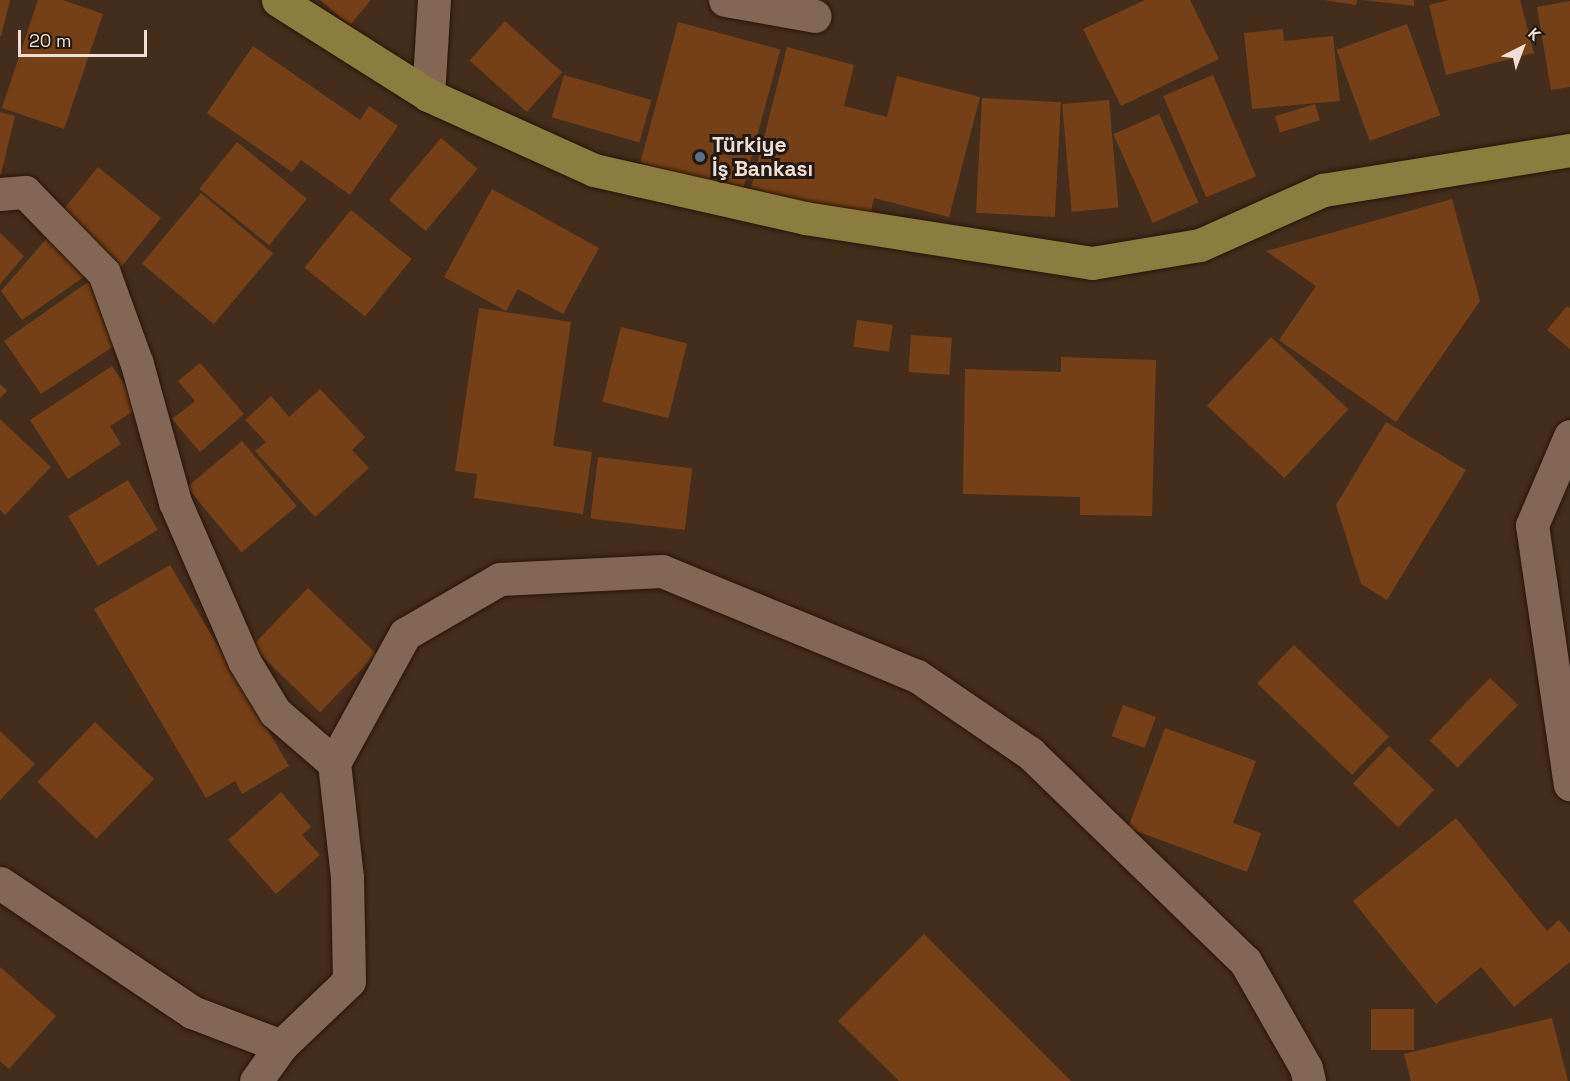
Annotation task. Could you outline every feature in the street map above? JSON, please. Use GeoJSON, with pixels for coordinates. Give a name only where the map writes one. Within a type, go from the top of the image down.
{"type":"FeatureCollection","features":[{"type":"Feature","properties":{"kind":"main road"},"geometry":{"type":"LineString","coordinates":[[278,0],[428,94],[594,170],[804,218],[1092,263],[1200,245],[1323,190],[1570,150]]}},
{"type":"Feature","properties":{"kind":"street"},"geometry":{"type":"LineString","coordinates":[[428,94],[434,0]]}},
{"type":"Feature","properties":{"kind":"street"},"geometry":{"type":"LineString","coordinates":[[725,0],[815,16]]}},
{"type":"Feature","properties":{"kind":"street"},"geometry":{"type":"LineString","coordinates":[[0,194],[26,192],[104,273],[137,364],[175,502],[244,661],[275,712],[334,763]]}},
{"type":"Feature","properties":{"kind":"street"},"geometry":{"type":"LineString","coordinates":[[1570,436],[1532,525],[1570,784]]}},
{"type":"Feature","properties":{"kind":"street"},"geometry":{"type":"LineString","coordinates":[[256,1081],[281,1046],[350,981],[347,877],[334,763],[405,634],[500,579],[662,571],[917,676],[1030,753],[1245,961],[1306,1068],[1309,1081]]}},
{"type":"Feature","properties":{"kind":"street"},"geometry":{"type":"LineString","coordinates":[[0,883],[192,1012],[281,1046]]}},
{"type":"Feature","properties":{"kind":"building"},"geometry":{"type":"Polygon","coordinates":[[[0,0],[10,0],[1,36],[0,36],[0,0]]]}},
{"type":"Feature","properties":{"kind":"building"},"geometry":{"type":"Polygon","coordinates":[[[38,0],[63,0],[103,14],[64,129],[2,108],[38,0]]]}},
{"type":"Feature","properties":{"kind":"building"},"geometry":{"type":"Polygon","coordinates":[[[320,0],[371,0],[350,25],[320,0]]]}},
{"type":"Feature","properties":{"kind":"building"},"geometry":{"type":"Polygon","coordinates":[[[1145,0],[1190,0],[1219,59],[1121,106],[1083,29],[1145,0]]]}},
{"type":"Feature","properties":{"kind":"building"},"geometry":{"type":"Polygon","coordinates":[[[1324,0],[1357,0],[1356,5],[1324,0]]]}},
{"type":"Feature","properties":{"kind":"building"},"geometry":{"type":"Polygon","coordinates":[[[1363,0],[1414,0],[1414,6],[1363,0]]]}},
{"type":"Feature","properties":{"kind":"building"},"geometry":{"type":"Polygon","coordinates":[[[1449,0],[1520,0],[1534,53],[1446,75],[1429,5],[1449,0]]]}},
{"type":"Feature","properties":{"kind":"building"},"geometry":{"type":"Polygon","coordinates":[[[1570,1],[1570,87],[1551,90],[1537,7],[1570,1]]]}},
{"type":"Feature","properties":{"kind":"building"},"geometry":{"type":"Polygon","coordinates":[[[505,21],[562,73],[527,112],[470,60],[505,21]]]}},
{"type":"Feature","properties":{"kind":"building"},"geometry":{"type":"Polygon","coordinates":[[[678,22],[780,49],[743,190],[640,163],[678,22]]]}},
{"type":"Feature","properties":{"kind":"building"},"geometry":{"type":"Polygon","coordinates":[[[1407,24],[1440,115],[1370,141],[1337,50],[1407,24]]]}},
{"type":"Feature","properties":{"kind":"building"},"geometry":{"type":"Polygon","coordinates":[[[1283,29],[1284,41],[1333,36],[1340,101],[1252,109],[1244,33],[1283,29]]]}},
{"type":"Feature","properties":{"kind":"building"},"geometry":{"type":"Polygon","coordinates":[[[253,46],[360,120],[369,106],[398,126],[350,195],[301,160],[292,172],[207,113],[253,46]]]}},
{"type":"Feature","properties":{"kind":"building"},"geometry":{"type":"Polygon","coordinates":[[[787,47],[854,65],[844,106],[887,117],[897,76],[980,97],[949,217],[874,198],[869,220],[751,188],[787,47]]]}},
{"type":"Feature","properties":{"kind":"building"},"geometry":{"type":"Polygon","coordinates":[[[564,75],[651,100],[639,142],[552,117],[564,75]]]}},
{"type":"Feature","properties":{"kind":"building"},"geometry":{"type":"Polygon","coordinates":[[[1213,75],[1256,176],[1206,197],[1163,96],[1213,75]]]}},
{"type":"Feature","properties":{"kind":"building"},"geometry":{"type":"Polygon","coordinates":[[[982,98],[1061,102],[1055,217],[976,213],[982,98]]]}},
{"type":"Feature","properties":{"kind":"building"},"geometry":{"type":"Polygon","coordinates":[[[1109,100],[1118,208],[1072,212],[1062,104],[1109,100]]]}},
{"type":"Feature","properties":{"kind":"building"},"geometry":{"type":"Polygon","coordinates":[[[1315,104],[1320,120],[1280,133],[1275,116],[1315,104]]]}},
{"type":"Feature","properties":{"kind":"building"},"geometry":{"type":"Polygon","coordinates":[[[0,112],[15,116],[1,174],[0,174],[0,112]]]}},
{"type":"Feature","properties":{"kind":"building"},"geometry":{"type":"Polygon","coordinates":[[[1159,114],[1198,203],[1153,223],[1113,134],[1159,114]]]}},
{"type":"Feature","properties":{"kind":"building"},"geometry":{"type":"Polygon","coordinates":[[[441,138],[478,169],[426,231],[389,200],[441,138]]]}},
{"type":"Feature","properties":{"kind":"building"},"geometry":{"type":"Polygon","coordinates":[[[237,142],[307,199],[269,245],[199,189],[237,142]]]}},
{"type":"Feature","properties":{"kind":"building"},"geometry":{"type":"Polygon","coordinates":[[[98,167],[161,218],[119,269],[56,218],[98,167]]]}},
{"type":"Feature","properties":{"kind":"building"},"geometry":{"type":"Polygon","coordinates":[[[492,189],[599,248],[563,314],[518,289],[506,311],[444,277],[492,189]]]}},
{"type":"Feature","properties":{"kind":"building"},"geometry":{"type":"Polygon","coordinates":[[[201,193],[273,253],[214,324],[142,263],[201,193]]]}},
{"type":"Feature","properties":{"kind":"building"},"geometry":{"type":"Polygon","coordinates":[[[1452,199],[1480,301],[1396,422],[1279,340],[1316,286],[1266,251],[1452,199]]]}},
{"type":"Feature","properties":{"kind":"building"},"geometry":{"type":"Polygon","coordinates":[[[351,210],[412,259],[365,317],[304,268],[351,210]]]}},
{"type":"Feature","properties":{"kind":"building"},"geometry":{"type":"Polygon","coordinates":[[[0,233],[24,256],[0,284],[0,233]]]}},
{"type":"Feature","properties":{"kind":"building"},"geometry":{"type":"Polygon","coordinates":[[[49,236],[91,272],[22,320],[1,291],[49,236]]]}},
{"type":"Feature","properties":{"kind":"building"},"geometry":{"type":"Polygon","coordinates":[[[95,277],[114,346],[41,394],[4,341],[95,277]]]}},
{"type":"Feature","properties":{"kind":"building"},"geometry":{"type":"Polygon","coordinates":[[[1567,306],[1570,308],[1570,349],[1547,330],[1567,306]]]}},
{"type":"Feature","properties":{"kind":"building"},"geometry":{"type":"Polygon","coordinates":[[[479,308],[571,322],[553,446],[592,452],[583,514],[474,498],[477,474],[455,471],[479,308]]]}},
{"type":"Feature","properties":{"kind":"building"},"geometry":{"type":"Polygon","coordinates":[[[857,320],[893,325],[889,352],[853,347],[857,320]]]}},
{"type":"Feature","properties":{"kind":"building"},"geometry":{"type":"Polygon","coordinates":[[[621,327],[687,343],[668,418],[602,402],[621,327]]]}},
{"type":"Feature","properties":{"kind":"building"},"geometry":{"type":"Polygon","coordinates":[[[911,335],[952,338],[949,375],[908,372],[911,335]]]}},
{"type":"Feature","properties":{"kind":"building"},"geometry":{"type":"Polygon","coordinates":[[[1271,337],[1349,409],[1284,478],[1207,406],[1271,337]]]}},
{"type":"Feature","properties":{"kind":"building"},"geometry":{"type":"Polygon","coordinates":[[[1061,357],[1156,360],[1152,516],[1080,515],[1080,497],[963,494],[965,369],[1061,372],[1061,357]]]}},
{"type":"Feature","properties":{"kind":"building"},"geometry":{"type":"Polygon","coordinates":[[[200,363],[244,414],[200,452],[172,419],[195,401],[178,381],[200,363]]]}},
{"type":"Feature","properties":{"kind":"building"},"geometry":{"type":"Polygon","coordinates":[[[112,366],[140,407],[110,426],[121,444],[68,479],[30,420],[112,366]]]}},
{"type":"Feature","properties":{"kind":"building"},"geometry":{"type":"Polygon","coordinates":[[[0,384],[7,391],[0,398],[0,384]]]}},
{"type":"Feature","properties":{"kind":"building"},"geometry":{"type":"Polygon","coordinates":[[[320,389],[365,437],[352,450],[369,468],[315,517],[255,451],[266,442],[245,420],[271,396],[289,417],[320,389]]]}},
{"type":"Feature","properties":{"kind":"building"},"geometry":{"type":"Polygon","coordinates":[[[0,419],[51,467],[5,515],[0,510],[0,419]]]}},
{"type":"Feature","properties":{"kind":"building"},"geometry":{"type":"Polygon","coordinates":[[[1386,422],[1466,470],[1387,600],[1361,584],[1336,505],[1386,422]]]}},
{"type":"Feature","properties":{"kind":"building"},"geometry":{"type":"Polygon","coordinates":[[[242,441],[297,506],[241,552],[187,487],[242,441]]]}},
{"type":"Feature","properties":{"kind":"building"},"geometry":{"type":"Polygon","coordinates":[[[598,457],[692,469],[685,530],[590,519],[598,457]]]}},
{"type":"Feature","properties":{"kind":"building"},"geometry":{"type":"Polygon","coordinates":[[[128,480],[158,530],[98,566],[68,516],[128,480]]]}},
{"type":"Feature","properties":{"kind":"building"},"geometry":{"type":"Polygon","coordinates":[[[170,565],[289,766],[242,794],[235,781],[206,798],[94,609],[170,565]]]}},
{"type":"Feature","properties":{"kind":"building"},"geometry":{"type":"Polygon","coordinates":[[[308,588],[376,654],[320,712],[252,646],[308,588]]]}},
{"type":"Feature","properties":{"kind":"building"},"geometry":{"type":"Polygon","coordinates":[[[1294,645],[1389,737],[1352,775],[1257,683],[1294,645]]]}},
{"type":"Feature","properties":{"kind":"building"},"geometry":{"type":"Polygon","coordinates":[[[1490,678],[1518,705],[1458,768],[1430,741],[1490,678]]]}},
{"type":"Feature","properties":{"kind":"building"},"geometry":{"type":"Polygon","coordinates":[[[1123,705],[1156,717],[1145,748],[1112,736],[1123,705]]]}},
{"type":"Feature","properties":{"kind":"building"},"geometry":{"type":"Polygon","coordinates":[[[95,722],[154,779],[96,839],[37,782],[95,722]]]}},
{"type":"Feature","properties":{"kind":"building"},"geometry":{"type":"Polygon","coordinates":[[[1165,728],[1256,761],[1233,823],[1261,833],[1247,872],[1128,828],[1165,728]]]}},
{"type":"Feature","properties":{"kind":"building"},"geometry":{"type":"Polygon","coordinates":[[[0,731],[35,764],[0,800],[0,731]]]}},
{"type":"Feature","properties":{"kind":"building"},"geometry":{"type":"Polygon","coordinates":[[[1389,746],[1434,790],[1398,827],[1353,783],[1389,746]]]}},
{"type":"Feature","properties":{"kind":"building"},"geometry":{"type":"Polygon","coordinates":[[[281,792],[311,827],[302,835],[320,855],[276,894],[228,840],[281,792]]]}},
{"type":"Feature","properties":{"kind":"building"},"geometry":{"type":"Polygon","coordinates":[[[1456,818],[1547,931],[1559,920],[1570,933],[1570,962],[1514,1007],[1481,967],[1436,1004],[1353,901],[1456,818]]]}},
{"type":"Feature","properties":{"kind":"building"},"geometry":{"type":"Polygon","coordinates":[[[924,934],[1071,1081],[899,1081],[838,1021],[924,934]]]}},
{"type":"Feature","properties":{"kind":"building"},"geometry":{"type":"Polygon","coordinates":[[[0,967],[56,1016],[9,1069],[0,1061],[0,967]]]}},
{"type":"Feature","properties":{"kind":"building"},"geometry":{"type":"Polygon","coordinates":[[[1371,1009],[1414,1009],[1414,1050],[1371,1050],[1371,1009]]]}},
{"type":"Feature","properties":{"kind":"building"},"geometry":{"type":"Polygon","coordinates":[[[1552,1018],[1568,1081],[1411,1081],[1404,1054],[1552,1018]]]}},
{"type":"Feature","properties":{"kind":"place","name":"Türkiye İş Bankası"},"geometry":{"type":"Point","coordinates":[700,157]}}]}
